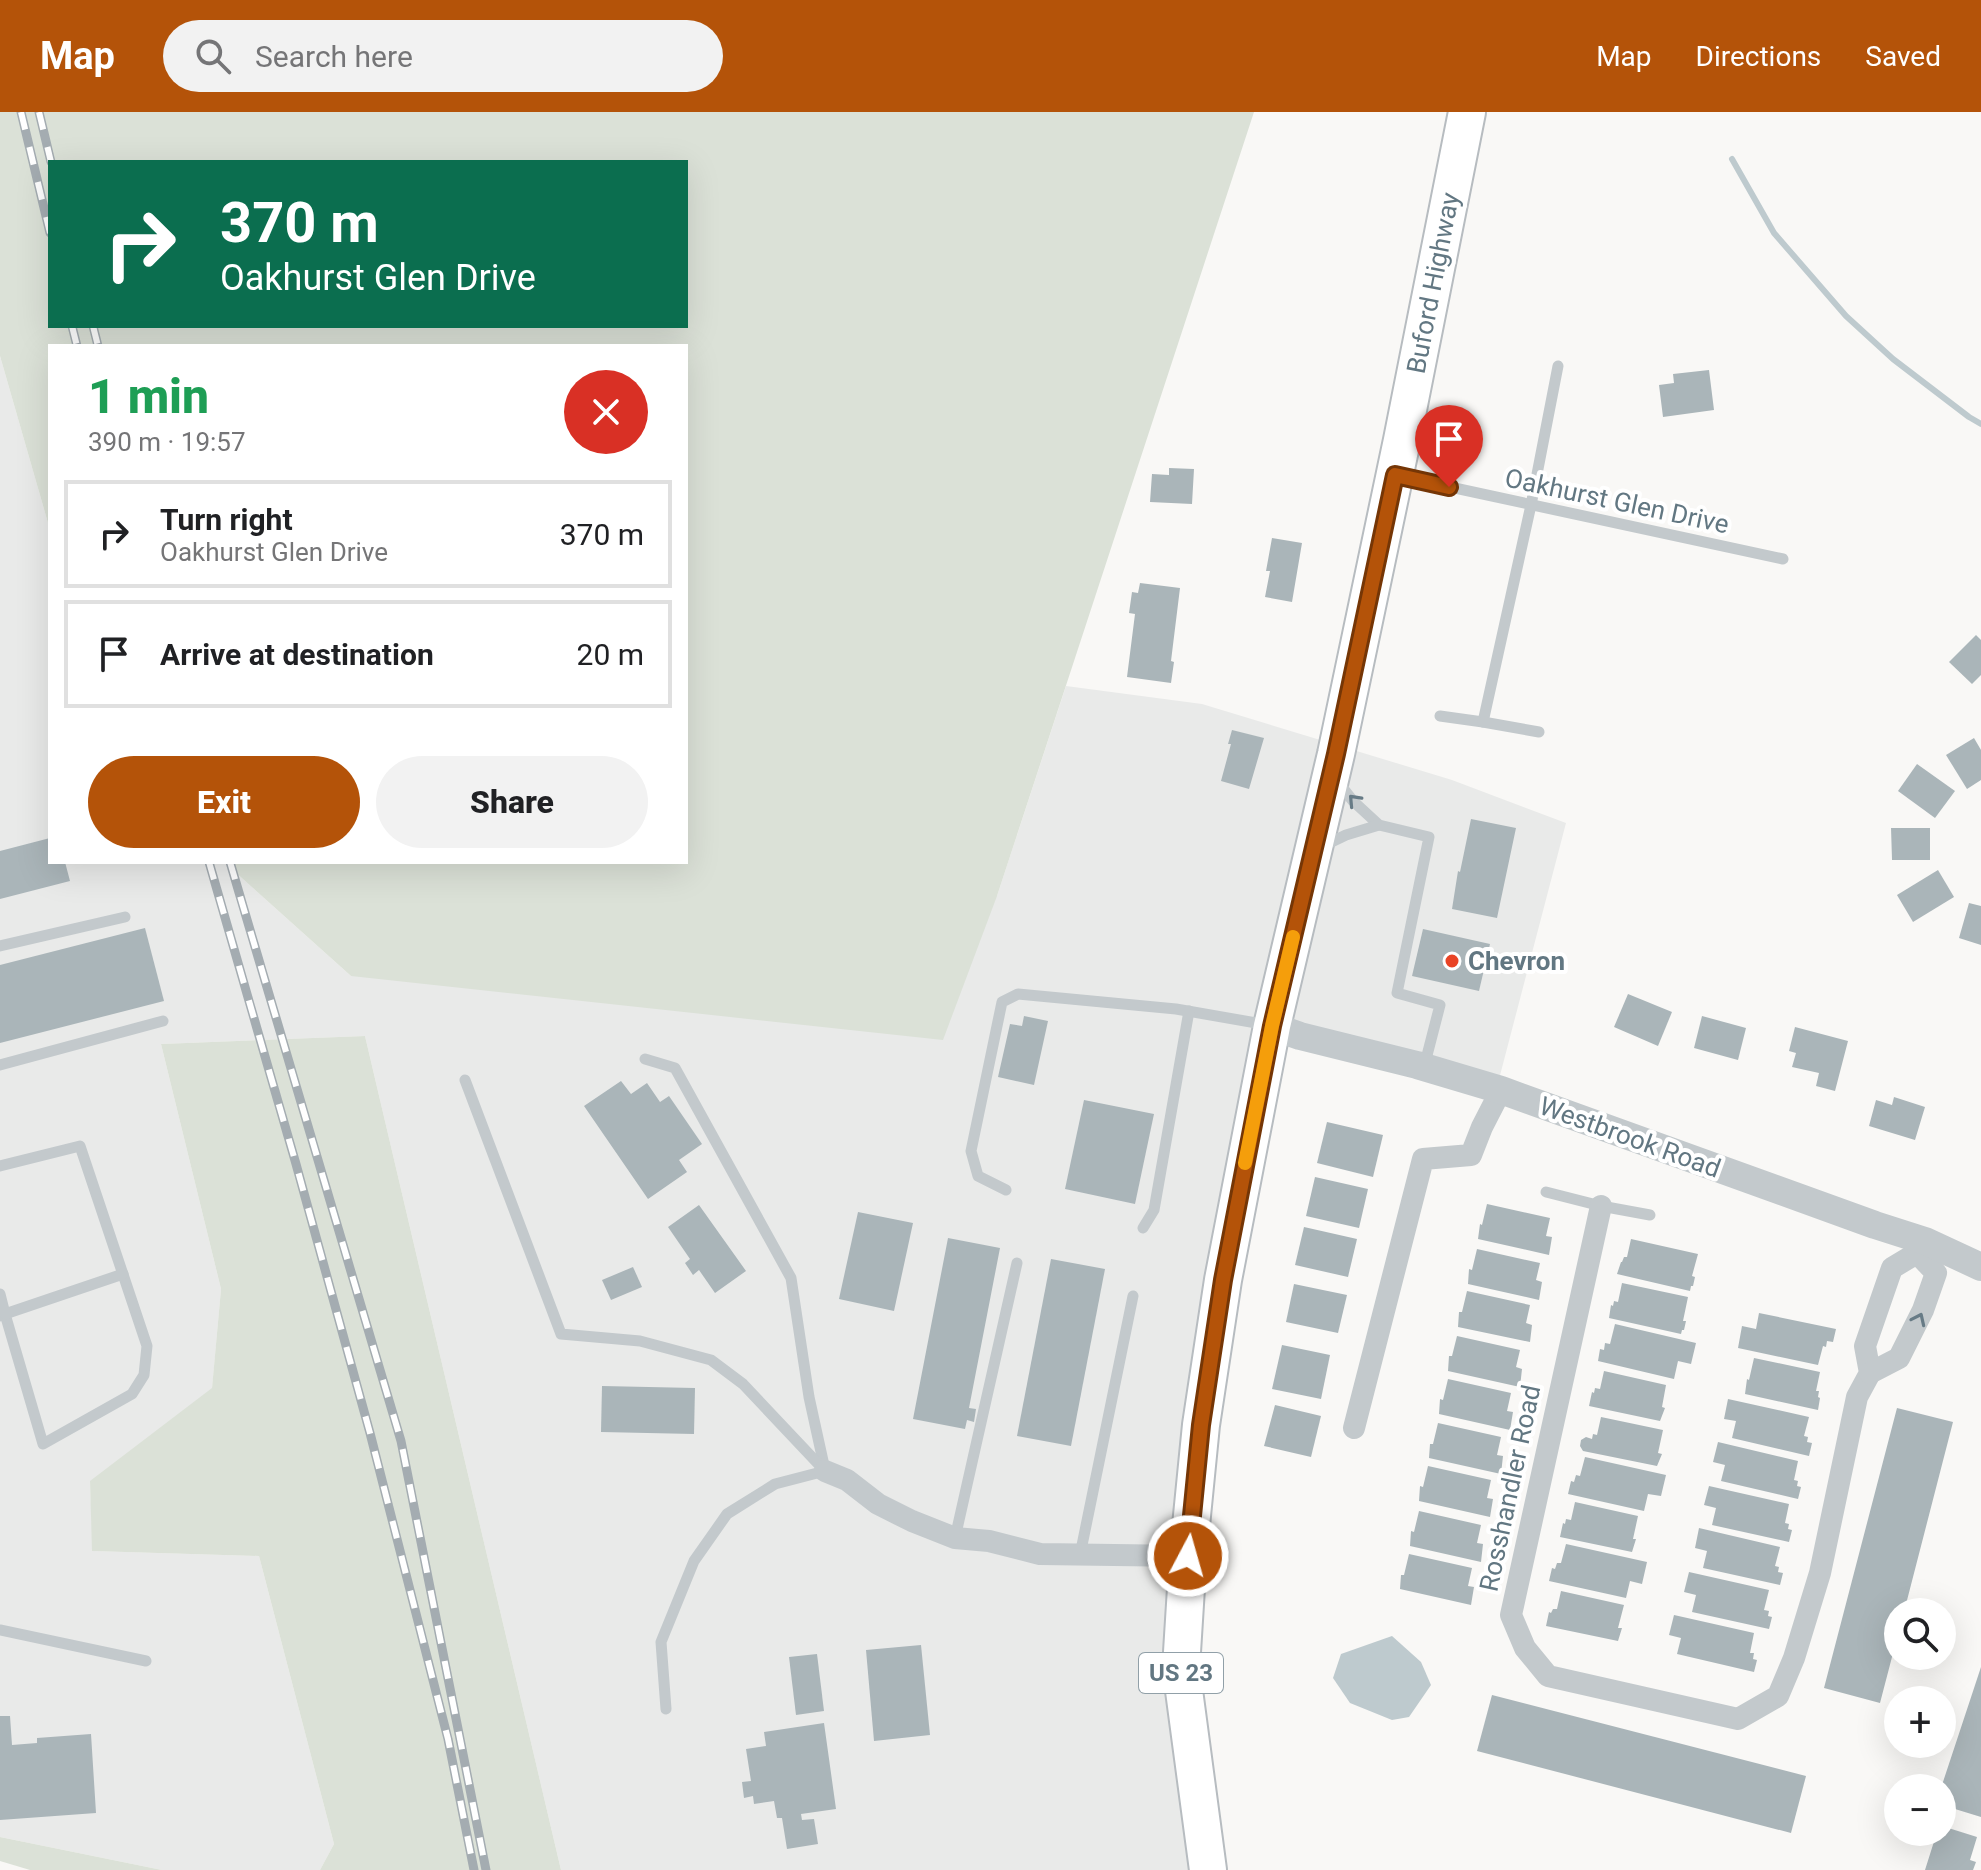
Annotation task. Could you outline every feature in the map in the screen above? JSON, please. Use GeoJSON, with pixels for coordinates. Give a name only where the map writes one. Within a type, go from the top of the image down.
{"type":"FeatureCollection","features":[{"type":"Feature","properties":{"kind":"main road","name":"Buford Highway"},"geometry":{"type":"LineString","coordinates":[[1208,1870],[1181,1668],[1201,1425],[1223,1280],[1272,1026],[1332,774],[1467,112]]}},
{"type":"Feature","properties":{"kind":"street","name":"Westbrook Road"},"geometry":{"type":"LineString","coordinates":[[1272,1026],[1501,1090],[1875,1225],[1921,1247],[1981,1267]]}},
{"type":"Feature","properties":{"kind":"street"},"geometry":{"type":"LineString","coordinates":[[1354,1428],[1423,1159],[1471,1155],[1501,1090]]}},
{"type":"Feature","properties":{"kind":"street","name":"Rosshandler Road"},"geometry":{"type":"LineString","coordinates":[[1601,1206],[1511,1615],[1525,1648],[1548,1676],[1738,1719],[1778,1696],[1794,1658],[1820,1573],[1857,1397],[1870,1373],[1865,1346],[1892,1268],[1921,1247]]}},
{"type":"Feature","properties":{"kind":"street"},"geometry":{"type":"LineString","coordinates":[[1870,1373],[1899,1358],[1923,1310],[1936,1273],[1921,1247]]}},
{"type":"Feature","properties":{"kind":"street"},"geometry":{"type":"LineString","coordinates":[[825,1471],[847,1480],[878,1504],[955,1538],[989,1541],[1040,1554],[1188,1556]]}},
{"type":"Feature","properties":{"kind":"lane"},"geometry":{"type":"LineString","coordinates":[[1483,722],[1558,366]]}},
{"type":"Feature","properties":{"kind":"lane","name":"Oakhurst Glen Drive"},"geometry":{"type":"LineString","coordinates":[[1395,475],[1783,559]]}},
{"type":"Feature","properties":{"kind":"lane"},"geometry":{"type":"LineString","coordinates":[[1440,716],[1539,732]]}},
{"type":"Feature","properties":{"kind":"lane"},"geometry":{"type":"LineString","coordinates":[[1332,774],[1353,801],[1379,825],[1429,837],[1397,993],[1440,1005],[1424,1067]]}},
{"type":"Feature","properties":{"kind":"lane"},"geometry":{"type":"LineString","coordinates":[[1314,850],[1346,835],[1379,825]]}},
{"type":"Feature","properties":{"kind":"lane"},"geometry":{"type":"LineString","coordinates":[[0,946],[125,917]]}},
{"type":"Feature","properties":{"kind":"lane"},"geometry":{"type":"LineString","coordinates":[[1006,1190],[978,1176],[971,1151],[1002,1002],[1018,994],[1189,1011],[1272,1026]]}},
{"type":"Feature","properties":{"kind":"lane"},"geometry":{"type":"LineString","coordinates":[[1143,1228],[1154,1210],[1189,1011]]}},
{"type":"Feature","properties":{"kind":"lane"},"geometry":{"type":"LineString","coordinates":[[0,1065],[163,1021]]}},
{"type":"Feature","properties":{"kind":"lane"},"geometry":{"type":"LineString","coordinates":[[645,1059],[675,1068],[791,1278],[809,1397],[825,1471]]}},
{"type":"Feature","properties":{"kind":"lane"},"geometry":{"type":"LineString","coordinates":[[465,1080],[561,1334],[640,1341],[711,1360],[743,1384],[825,1471]]}},
{"type":"Feature","properties":{"kind":"lane"},"geometry":{"type":"LineString","coordinates":[[0,1166],[80,1146],[147,1346],[144,1375],[132,1394],[43,1444],[2,1315],[0,1294]]}},
{"type":"Feature","properties":{"kind":"lane"},"geometry":{"type":"LineString","coordinates":[[1546,1192],[1650,1215]]}},
{"type":"Feature","properties":{"kind":"lane"},"geometry":{"type":"LineString","coordinates":[[955,1538],[1017,1263]]}},
{"type":"Feature","properties":{"kind":"lane"},"geometry":{"type":"LineString","coordinates":[[2,1315],[123,1274]]}},
{"type":"Feature","properties":{"kind":"lane"},"geometry":{"type":"LineString","coordinates":[[1080,1555],[1133,1296]]}},
{"type":"Feature","properties":{"kind":"lane"},"geometry":{"type":"LineString","coordinates":[[666,1709],[661,1642],[694,1561],[727,1514],[775,1484],[825,1471]]}},
{"type":"Feature","properties":{"kind":"lane"},"geometry":{"type":"LineString","coordinates":[[0,1630],[146,1661]]}},
{"type":"Feature","properties":{"kind":"shaded area"},"geometry":{"type":"Polygon","coordinates":[[[0,112],[1254,112],[997,896],[943,1040],[351,976],[226,864],[688,864],[688,344],[48,344],[48,523],[0,356],[0,112]]]}},
{"type":"Feature","properties":{"kind":"shaded area"},"geometry":{"type":"Polygon","coordinates":[[[0,356],[48,523],[48,864],[226,864],[351,976],[997,896],[1066,686],[1202,704],[1452,780],[1566,823],[1498,1083],[1266,1015],[1197,1386],[1192,1870],[561,1870],[365,1036],[161,1044],[221,1289],[212,1389],[90,1482],[93,1551],[259,1556],[334,1844],[320,1870],[162,1870],[0,1837],[0,356]]]}},
{"type":"Feature","properties":{"kind":"shaded area"},"geometry":{"type":"Polygon","coordinates":[[[365,1036],[561,1870],[320,1870],[334,1844],[259,1556],[92,1551],[90,1481],[212,1388],[221,1289],[161,1044],[365,1036]]]}},
{"type":"Feature","properties":{"kind":"shaded area"},"geometry":{"type":"Polygon","coordinates":[[[1392,1636],[1421,1662],[1431,1685],[1409,1717],[1392,1720],[1350,1703],[1333,1678],[1341,1654],[1392,1636]]]}},
{"type":"Feature","properties":{"kind":"shaded area"},"geometry":{"type":"Polygon","coordinates":[[[0,1837],[162,1870],[30,1870],[0,1861],[0,1837]]]}},
{"type":"Feature","properties":{"kind":"building"},"geometry":{"type":"Polygon","coordinates":[[[1709,370],[1714,410],[1663,417],[1659,385],[1674,383],[1673,374],[1709,370]]]}},
{"type":"Feature","properties":{"kind":"building"},"geometry":{"type":"Polygon","coordinates":[[[1169,468],[1194,469],[1192,504],[1150,502],[1152,474],[1169,475],[1169,468]]]}},
{"type":"Feature","properties":{"kind":"building"},"geometry":{"type":"Polygon","coordinates":[[[1272,538],[1302,543],[1292,602],[1265,597],[1272,538]]]}},
{"type":"Feature","properties":{"kind":"building"},"geometry":{"type":"Polygon","coordinates":[[[1140,583],[1180,588],[1171,683],[1127,677],[1135,614],[1129,613],[1132,592],[1138,593],[1140,583]]]}},
{"type":"Feature","properties":{"kind":"building"},"geometry":{"type":"Polygon","coordinates":[[[1976,635],[1981,640],[1981,675],[1972,684],[1949,662],[1976,635]]]}},
{"type":"Feature","properties":{"kind":"building"},"geometry":{"type":"Polygon","coordinates":[[[1232,730],[1264,738],[1249,789],[1221,781],[1232,730]]]}},
{"type":"Feature","properties":{"kind":"building"},"geometry":{"type":"Polygon","coordinates":[[[1974,738],[1981,750],[1981,780],[1967,789],[1946,755],[1974,738]]]}},
{"type":"Feature","properties":{"kind":"building"},"geometry":{"type":"Polygon","coordinates":[[[1917,764],[1955,791],[1935,818],[1898,791],[1917,764]]]}},
{"type":"Feature","properties":{"kind":"building"},"geometry":{"type":"Polygon","coordinates":[[[1471,819],[1516,828],[1497,918],[1452,909],[1471,819]]]}},
{"type":"Feature","properties":{"kind":"building"},"geometry":{"type":"Polygon","coordinates":[[[1891,828],[1930,828],[1930,860],[1892,860],[1891,828]]]}},
{"type":"Feature","properties":{"kind":"building"},"geometry":{"type":"Polygon","coordinates":[[[48,839],[48,864],[66,864],[70,881],[0,899],[0,851],[48,839]]]}},
{"type":"Feature","properties":{"kind":"building"},"geometry":{"type":"Polygon","coordinates":[[[1938,870],[1954,897],[1913,922],[1897,895],[1938,870]]]}},
{"type":"Feature","properties":{"kind":"building"},"geometry":{"type":"Polygon","coordinates":[[[1969,903],[1981,906],[1981,945],[1959,938],[1969,903]]]}},
{"type":"Feature","properties":{"kind":"building"},"geometry":{"type":"Polygon","coordinates":[[[145,928],[164,1001],[0,1043],[0,965],[145,928]]]}},
{"type":"Feature","properties":{"kind":"building"},"geometry":{"type":"Polygon","coordinates":[[[1423,929],[1490,944],[1479,991],[1412,976],[1423,929]]]}},
{"type":"Feature","properties":{"kind":"building"},"geometry":{"type":"Polygon","coordinates":[[[1628,994],[1672,1012],[1658,1046],[1614,1027],[1628,994]]]}},
{"type":"Feature","properties":{"kind":"building"},"geometry":{"type":"Polygon","coordinates":[[[1024,1016],[1048,1021],[1034,1085],[998,1077],[1010,1024],[1022,1026],[1024,1016]]]}},
{"type":"Feature","properties":{"kind":"building"},"geometry":{"type":"Polygon","coordinates":[[[1702,1016],[1746,1028],[1738,1060],[1694,1048],[1702,1016]]]}},
{"type":"Feature","properties":{"kind":"building"},"geometry":{"type":"Polygon","coordinates":[[[1795,1027],[1848,1041],[1835,1091],[1816,1086],[1819,1073],[1792,1067],[1796,1053],[1789,1051],[1795,1027]]]}},
{"type":"Feature","properties":{"kind":"building"},"geometry":{"type":"Polygon","coordinates":[[[621,1081],[631,1094],[647,1083],[660,1102],[669,1096],[702,1144],[679,1160],[687,1172],[648,1199],[584,1106],[621,1081]]]}},
{"type":"Feature","properties":{"kind":"building"},"geometry":{"type":"Polygon","coordinates":[[[1894,1097],[1925,1107],[1915,1140],[1869,1126],[1876,1100],[1892,1105],[1894,1097]]]}},
{"type":"Feature","properties":{"kind":"building"},"geometry":{"type":"Polygon","coordinates":[[[1084,1100],[1154,1114],[1135,1204],[1065,1189],[1084,1100]]]}},
{"type":"Feature","properties":{"kind":"building"},"geometry":{"type":"Polygon","coordinates":[[[1327,1122],[1383,1135],[1373,1177],[1317,1163],[1327,1122]]]}},
{"type":"Feature","properties":{"kind":"building"},"geometry":{"type":"Polygon","coordinates":[[[1315,1177],[1368,1189],[1359,1228],[1306,1216],[1315,1177]]]}},
{"type":"Feature","properties":{"kind":"building"},"geometry":{"type":"Polygon","coordinates":[[[1487,1204],[1550,1218],[1546,1236],[1552,1237],[1549,1255],[1478,1239],[1487,1204]]]}},
{"type":"Feature","properties":{"kind":"building"},"geometry":{"type":"Polygon","coordinates":[[[699,1205],[746,1271],[715,1293],[699,1270],[693,1275],[685,1263],[690,1259],[668,1227],[699,1205]]]}},
{"type":"Feature","properties":{"kind":"building"},"geometry":{"type":"Polygon","coordinates":[[[858,1212],[913,1223],[894,1311],[839,1299],[858,1212]]]}},
{"type":"Feature","properties":{"kind":"building"},"geometry":{"type":"Polygon","coordinates":[[[1304,1227],[1357,1239],[1348,1277],[1295,1265],[1304,1227]]]}},
{"type":"Feature","properties":{"kind":"building"},"geometry":{"type":"Polygon","coordinates":[[[948,1238],[1000,1248],[969,1408],[976,1409],[974,1422],[967,1420],[965,1429],[913,1419],[948,1238]]]}},
{"type":"Feature","properties":{"kind":"building"},"geometry":{"type":"Polygon","coordinates":[[[1631,1239],[1698,1254],[1690,1291],[1617,1274],[1621,1262],[1627,1257],[1631,1239]]]}},
{"type":"Feature","properties":{"kind":"building"},"geometry":{"type":"Polygon","coordinates":[[[1477,1249],[1540,1263],[1536,1280],[1542,1282],[1539,1300],[1468,1284],[1469,1269],[1472,1270],[1477,1249]]]}},
{"type":"Feature","properties":{"kind":"building"},"geometry":{"type":"Polygon","coordinates":[[[1051,1259],[1105,1269],[1071,1446],[1017,1436],[1051,1259]]]}},
{"type":"Feature","properties":{"kind":"building"},"geometry":{"type":"Polygon","coordinates":[[[633,1267],[642,1287],[611,1300],[602,1280],[633,1267]]]}},
{"type":"Feature","properties":{"kind":"building"},"geometry":{"type":"Polygon","coordinates":[[[1622,1283],[1688,1297],[1683,1321],[1686,1321],[1681,1334],[1609,1318],[1611,1305],[1614,1301],[1618,1302],[1622,1283]]]}},
{"type":"Feature","properties":{"kind":"building"},"geometry":{"type":"Polygon","coordinates":[[[1294,1284],[1347,1295],[1338,1333],[1286,1322],[1294,1284]]]}},
{"type":"Feature","properties":{"kind":"building"},"geometry":{"type":"Polygon","coordinates":[[[1467,1291],[1530,1305],[1526,1323],[1532,1325],[1530,1342],[1458,1327],[1459,1312],[1462,1312],[1467,1291]]]}},
{"type":"Feature","properties":{"kind":"building"},"geometry":{"type":"Polygon","coordinates":[[[1759,1313],[1836,1329],[1833,1342],[1827,1341],[1826,1347],[1823,1346],[1818,1365],[1738,1348],[1742,1326],[1756,1329],[1759,1313]]]}},
{"type":"Feature","properties":{"kind":"building"},"geometry":{"type":"Polygon","coordinates":[[[1615,1324],[1696,1343],[1691,1364],[1678,1361],[1674,1379],[1598,1361],[1600,1349],[1604,1350],[1605,1343],[1610,1344],[1615,1324]]]}},
{"type":"Feature","properties":{"kind":"building"},"geometry":{"type":"Polygon","coordinates":[[[1457,1336],[1520,1350],[1516,1367],[1522,1369],[1520,1387],[1448,1371],[1449,1356],[1452,1356],[1457,1336]]]}},
{"type":"Feature","properties":{"kind":"building"},"geometry":{"type":"Polygon","coordinates":[[[1282,1345],[1330,1355],[1321,1399],[1272,1389],[1282,1345]]]}},
{"type":"Feature","properties":{"kind":"building"},"geometry":{"type":"Polygon","coordinates":[[[1754,1358],[1820,1372],[1816,1391],[1819,1391],[1820,1398],[1818,1410],[1745,1394],[1754,1358]]]}},
{"type":"Feature","properties":{"kind":"building"},"geometry":{"type":"Polygon","coordinates":[[[1604,1371],[1666,1385],[1662,1407],[1665,1408],[1660,1421],[1589,1406],[1592,1392],[1595,1388],[1600,1389],[1604,1371]]]}},
{"type":"Feature","properties":{"kind":"building"},"geometry":{"type":"Polygon","coordinates":[[[1448,1379],[1511,1393],[1507,1411],[1513,1412],[1510,1430],[1439,1414],[1440,1399],[1443,1400],[1448,1379]]]}},
{"type":"Feature","properties":{"kind":"building"},"geometry":{"type":"Polygon","coordinates":[[[602,1386],[695,1388],[694,1434],[601,1432],[602,1386]]]}},
{"type":"Feature","properties":{"kind":"building"},"geometry":{"type":"Polygon","coordinates":[[[1728,1399],[1809,1417],[1804,1436],[1808,1437],[1807,1442],[1812,1443],[1809,1456],[1732,1438],[1736,1421],[1724,1419],[1728,1399]]]}},
{"type":"Feature","properties":{"kind":"building"},"geometry":{"type":"Polygon","coordinates":[[[1275,1405],[1321,1416],[1311,1457],[1264,1446],[1275,1405]]]}},
{"type":"Feature","properties":{"kind":"building"},"geometry":{"type":"Polygon","coordinates":[[[1897,1408],[1953,1422],[1908,1598],[1884,1598],[1884,1670],[1889,1670],[1880,1703],[1824,1688],[1897,1408]]]}},
{"type":"Feature","properties":{"kind":"building"},"geometry":{"type":"Polygon","coordinates":[[[1601,1417],[1663,1430],[1658,1453],[1662,1454],[1657,1466],[1583,1451],[1581,1440],[1597,1435],[1601,1417]]]}},
{"type":"Feature","properties":{"kind":"building"},"geometry":{"type":"Polygon","coordinates":[[[1438,1423],[1501,1437],[1497,1455],[1503,1456],[1501,1474],[1429,1458],[1430,1444],[1433,1444],[1438,1423]]]}},
{"type":"Feature","properties":{"kind":"building"},"geometry":{"type":"Polygon","coordinates":[[[1718,1442],[1798,1461],[1794,1480],[1801,1487],[1798,1499],[1721,1481],[1725,1465],[1713,1462],[1718,1442]]]}},
{"type":"Feature","properties":{"kind":"building"},"geometry":{"type":"Polygon","coordinates":[[[1585,1457],[1666,1475],[1661,1496],[1648,1494],[1644,1511],[1568,1494],[1571,1481],[1574,1482],[1576,1475],[1580,1476],[1585,1457]]]}},
{"type":"Feature","properties":{"kind":"building"},"geometry":{"type":"Polygon","coordinates":[[[1428,1466],[1491,1480],[1487,1498],[1493,1499],[1490,1517],[1419,1501],[1420,1486],[1423,1487],[1428,1466]]]}},
{"type":"Feature","properties":{"kind":"building"},"geometry":{"type":"Polygon","coordinates":[[[1709,1486],[1789,1504],[1785,1523],[1792,1530],[1789,1542],[1712,1525],[1716,1508],[1704,1505],[1709,1486]]]}},
{"type":"Feature","properties":{"kind":"building"},"geometry":{"type":"Polygon","coordinates":[[[1575,1502],[1638,1516],[1632,1552],[1560,1537],[1563,1523],[1566,1519],[1571,1520],[1575,1502]]]}},
{"type":"Feature","properties":{"kind":"building"},"geometry":{"type":"Polygon","coordinates":[[[1419,1511],[1481,1525],[1477,1543],[1483,1544],[1481,1562],[1410,1546],[1411,1531],[1414,1532],[1419,1511]]]}},
{"type":"Feature","properties":{"kind":"building"},"geometry":{"type":"Polygon","coordinates":[[[1699,1528],[1780,1547],[1775,1566],[1779,1567],[1778,1572],[1783,1573],[1780,1585],[1703,1568],[1707,1551],[1695,1548],[1699,1528]]]}},
{"type":"Feature","properties":{"kind":"building"},"geometry":{"type":"Polygon","coordinates":[[[1566,1544],[1647,1562],[1642,1584],[1630,1581],[1626,1598],[1549,1581],[1552,1568],[1561,1563],[1566,1544]]]}},
{"type":"Feature","properties":{"kind":"building"},"geometry":{"type":"Polygon","coordinates":[[[1409,1554],[1472,1568],[1468,1586],[1474,1587],[1471,1605],[1400,1589],[1401,1575],[1404,1575],[1409,1554]]]}},
{"type":"Feature","properties":{"kind":"building"},"geometry":{"type":"Polygon","coordinates":[[[1689,1572],[1769,1590],[1764,1610],[1769,1611],[1768,1616],[1772,1617],[1769,1629],[1692,1612],[1696,1595],[1684,1592],[1689,1572]]]}},
{"type":"Feature","properties":{"kind":"building"},"geometry":{"type":"Polygon","coordinates":[[[1561,1591],[1624,1605],[1618,1641],[1546,1626],[1549,1612],[1557,1609],[1561,1591]]]}},
{"type":"Feature","properties":{"kind":"building"},"geometry":{"type":"Polygon","coordinates":[[[1674,1615],[1754,1633],[1750,1653],[1754,1653],[1753,1659],[1757,1660],[1754,1672],[1677,1654],[1681,1638],[1669,1635],[1674,1615]]]}},
{"type":"Feature","properties":{"kind":"building"},"geometry":{"type":"Polygon","coordinates":[[[921,1645],[930,1735],[874,1741],[866,1650],[921,1645]]]}},
{"type":"Feature","properties":{"kind":"building"},"geometry":{"type":"Polygon","coordinates":[[[817,1654],[824,1711],[796,1715],[789,1657],[817,1654]]]}},
{"type":"Feature","properties":{"kind":"building"},"geometry":{"type":"Polygon","coordinates":[[[1981,1667],[1981,1817],[1956,1809],[1956,1774],[1946,1774],[1951,1758],[1956,1758],[1956,1743],[1981,1667]]]}},
{"type":"Feature","properties":{"kind":"building"},"geometry":{"type":"Polygon","coordinates":[[[1492,1695],[1806,1776],[1791,1833],[1477,1751],[1492,1695]]]}},
{"type":"Feature","properties":{"kind":"building"},"geometry":{"type":"Polygon","coordinates":[[[0,1716],[10,1716],[12,1745],[37,1743],[37,1738],[91,1734],[96,1813],[0,1820],[0,1716]]]}},
{"type":"Feature","properties":{"kind":"building"},"geometry":{"type":"Polygon","coordinates":[[[824,1723],[836,1809],[801,1814],[802,1820],[814,1819],[818,1844],[787,1849],[782,1818],[777,1818],[774,1801],[754,1804],[753,1796],[744,1798],[742,1782],[751,1781],[746,1749],[766,1746],[764,1732],[824,1723]]]}},
{"type":"Feature","properties":{"kind":"building"},"geometry":{"type":"Polygon","coordinates":[[[1956,1830],[1977,1837],[1970,1860],[1976,1862],[1973,1870],[1925,1870],[1933,1846],[1956,1846],[1956,1830]]]}},
{"type":"Feature","properties":{"kind":"waterway"},"geometry":{"type":"LineString","coordinates":[[1732,159],[1774,233],[1846,316],[1893,359],[1981,424]]}},
{"type":"Feature","properties":{"kind":"railway"},"geometry":{"type":"LineString","coordinates":[[21,112],[48,225]]}},
{"type":"Feature","properties":{"kind":"railway"},"geometry":{"type":"LineString","coordinates":[[39,112],[51,160]]}},
{"type":"Feature","properties":{"kind":"railway"},"geometry":{"type":"LineString","coordinates":[[72,328],[76,344]]}},
{"type":"Feature","properties":{"kind":"railway"},"geometry":{"type":"LineString","coordinates":[[94,328],[98,344]]}},
{"type":"Feature","properties":{"kind":"railway"},"geometry":{"type":"LineString","coordinates":[[210,864],[370,1433],[448,1739],[474,1870]]}},
{"type":"Feature","properties":{"kind":"railway"},"geometry":{"type":"LineString","coordinates":[[231,864],[401,1441],[486,1870]]}},
{"type":"Feature","properties":{"kind":"slow traffic"},"geometry":{"type":"LineString","coordinates":[[1245,1163],[1293,937]]}},
{"type":"Feature","properties":{"kind":"place","name":"Chevron"},"geometry":{"type":"Point","coordinates":[1452,961]}},
{"type":"Feature","properties":{"kind":"route"},"geometry":{"type":"LineString","coordinates":[[1188,1556],[1201,1425],[1223,1280],[1272,1026],[1336,754],[1395,475],[1449,487]]}}]}
